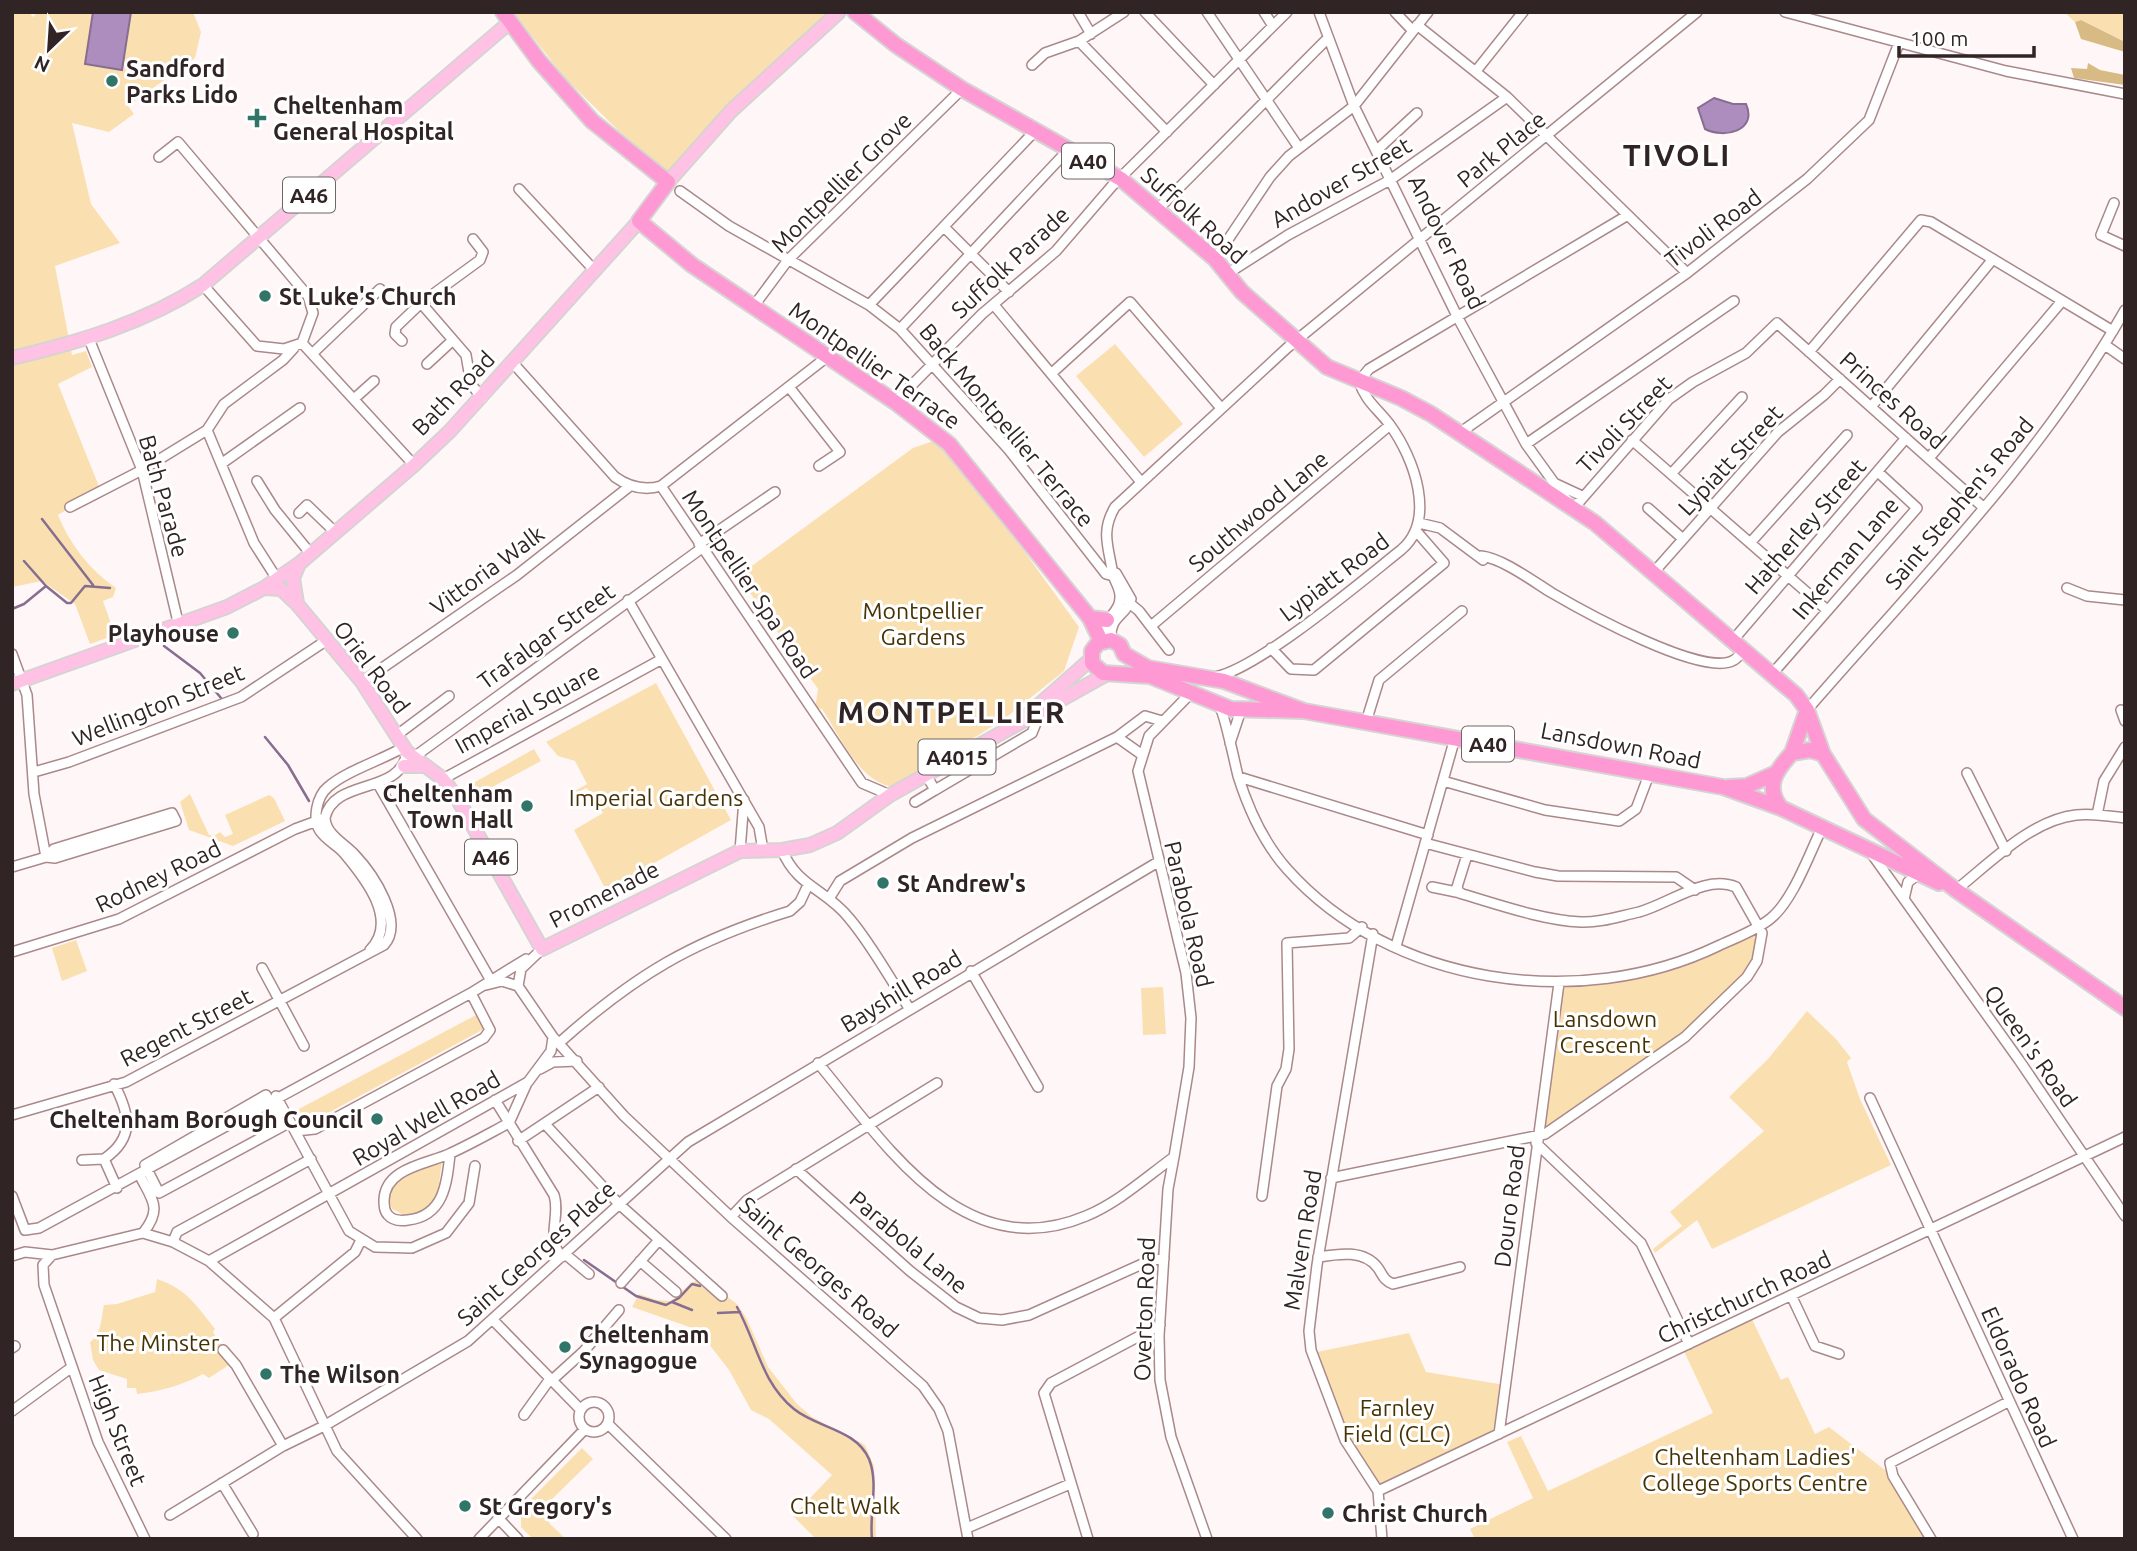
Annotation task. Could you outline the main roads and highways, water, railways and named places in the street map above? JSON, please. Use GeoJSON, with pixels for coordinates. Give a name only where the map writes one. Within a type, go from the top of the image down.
{"type":"FeatureCollection","features":[{"type":"Feature","properties":{"kind":"highway","name":"Suffolk Road"},"geometry":{"type":"LineString","coordinates":[[855,12],[962,89],[1121,179],[1215,259],[1242,292],[1333,371],[1401,398],[1461,432]]}},
{"type":"Feature","properties":{"kind":"highway"},"geometry":{"type":"LineString","coordinates":[[507,17],[563,91],[592,121],[674,187]]}},
{"type":"Feature","properties":{"kind":"highway","name":"Bath Road"},"geometry":{"type":"LineString","coordinates":[[639,220],[674,187]]}},
{"type":"Feature","properties":{"kind":"highway","name":"Montpellier Terrace"},"geometry":{"type":"LineString","coordinates":[[639,220],[692,265],[895,402],[949,444],[1085,614],[1100,646]]}},
{"type":"Feature","properties":{"kind":"highway","name":"Andover Road"},"geometry":{"type":"LineString","coordinates":[[1461,432],[1599,526],[1773,673],[1807,710],[1823,754],[1864,819]]}},
{"type":"Feature","properties":{"kind":"highway"},"geometry":{"type":"LineString","coordinates":[[1085,614],[1107,620]]}},
{"type":"Feature","properties":{"kind":"highway","name":"A40"},"geometry":{"type":"LineString","coordinates":[[1243,708],[1203,699],[1150,676],[1096,670],[1100,646],[1120,645],[1124,654],[1147,668],[1244,688]]}},
{"type":"Feature","properties":{"kind":"highway"},"geometry":{"type":"LineString","coordinates":[[1111,673],[1123,665],[1124,654]]}},
{"type":"Feature","properties":{"kind":"highway"},"geometry":{"type":"LineString","coordinates":[[1203,699],[1207,679]]}},
{"type":"Feature","properties":{"kind":"highway"},"geometry":{"type":"LineString","coordinates":[[1243,708],[1249,697],[1244,688]]}},
{"type":"Feature","properties":{"kind":"highway","name":"Lansdown Road"},"geometry":{"type":"LineString","coordinates":[[1244,688],[1304,710]]}},
{"type":"Feature","properties":{"kind":"highway","name":"Lansdown Road"},"geometry":{"type":"LineString","coordinates":[[1243,708],[1304,710],[1650,772],[1723,788],[1781,808],[1849,839]]}},
{"type":"Feature","properties":{"kind":"highway"},"geometry":{"type":"LineString","coordinates":[[1781,808],[1772,790],[1774,775],[1792,753],[1807,710]]}},
{"type":"Feature","properties":{"kind":"highway"},"geometry":{"type":"LineString","coordinates":[[1792,753],[1810,750],[1823,754]]}},
{"type":"Feature","properties":{"kind":"highway","name":"Lansdown Road"},"geometry":{"type":"LineString","coordinates":[[1723,788],[1747,786],[1774,775]]}},
{"type":"Feature","properties":{"kind":"highway"},"geometry":{"type":"LineString","coordinates":[[1956,890],[1849,839],[1860,829],[1864,819],[1956,890],[2125,1008]]}},
{"type":"Feature","properties":{"kind":"main road","name":"Bath Road"},"geometry":{"type":"LineString","coordinates":[[674,187],[731,111],[839,12]]}},
{"type":"Feature","properties":{"kind":"main road","name":"A46"},"geometry":{"type":"LineString","coordinates":[[12,358],[89,339],[163,308],[203,285],[507,17]]}},
{"type":"Feature","properties":{"kind":"main road","name":"Bath Road"},"geometry":{"type":"LineString","coordinates":[[18,682],[179,626],[264,588],[300,563],[414,465],[482,398],[639,220]]}},
{"type":"Feature","properties":{"kind":"main road"},"geometry":{"type":"LineString","coordinates":[[297,604],[293,578],[300,563]]}},
{"type":"Feature","properties":{"kind":"main road","name":"Oriel Road"},"geometry":{"type":"LineString","coordinates":[[264,588],[281,589],[297,604],[362,682],[412,755],[443,779]]}},
{"type":"Feature","properties":{"kind":"main road","name":"A4015"},"geometry":{"type":"LineString","coordinates":[[1023,719],[1100,646]]}},
{"type":"Feature","properties":{"kind":"main road","name":"A4015"},"geometry":{"type":"LineString","coordinates":[[1023,719],[1040,713],[1111,673]]}},
{"type":"Feature","properties":{"kind":"main road","name":"Promenade"},"geometry":{"type":"LineString","coordinates":[[542,949],[740,851],[782,850],[810,845],[837,833],[890,795],[1023,719]]}},
{"type":"Feature","properties":{"kind":"main road"},"geometry":{"type":"LineString","coordinates":[[404,766],[412,755]]}},
{"type":"Feature","properties":{"kind":"main road","name":"Imperial Square"},"geometry":{"type":"LineString","coordinates":[[443,779],[457,798],[542,949]]}},
{"type":"Feature","properties":{"kind":"waterway"},"geometry":{"type":"LineString","coordinates":[[42,519],[93,585]]}},
{"type":"Feature","properties":{"kind":"waterway"},"geometry":{"type":"LineString","coordinates":[[24,561],[46,586]]}},
{"type":"Feature","properties":{"kind":"waterway"},"geometry":{"type":"LineString","coordinates":[[12,609],[24,604],[46,586],[67,603],[71,603],[85,586],[110,588]]}},
{"type":"Feature","properties":{"kind":"waterway"},"geometry":{"type":"LineString","coordinates":[[164,646],[200,673],[221,698]]}},
{"type":"Feature","properties":{"kind":"waterway"},"geometry":{"type":"LineString","coordinates":[[265,737],[288,765],[309,801]]}},
{"type":"Feature","properties":{"kind":"waterway"},"geometry":{"type":"LineString","coordinates":[[584,1260],[636,1296],[666,1305],[679,1298],[692,1284],[700,1286]]}},
{"type":"Feature","properties":{"kind":"waterway"},"geometry":{"type":"LineString","coordinates":[[672,1302],[692,1310]]}},
{"type":"Feature","properties":{"kind":"waterway"},"geometry":{"type":"LineString","coordinates":[[737,1307],[767,1374],[783,1398],[803,1415],[855,1441],[869,1459],[874,1488],[872,1539]]}},
{"type":"Feature","properties":{"kind":"waterway"},"geometry":{"type":"LineString","coordinates":[[718,1313],[740,1312]]}},
{"type":"Feature","properties":{"kind":"place","name":"Sandford Parks Lido"},"geometry":{"type":"Point","coordinates":[112,81]}},
{"type":"Feature","properties":{"kind":"place","name":"Cheltenham General Hospital"},"geometry":{"type":"Point","coordinates":[257,118]}},
{"type":"Feature","properties":{"kind":"place","name":"St Luke's Church"},"geometry":{"type":"Point","coordinates":[265,296]}},
{"type":"Feature","properties":{"kind":"place","name":"Playhouse"},"geometry":{"type":"Point","coordinates":[233,633]}},
{"type":"Feature","properties":{"kind":"place","name":"Cheltenham Town Hall"},"geometry":{"type":"Point","coordinates":[527,806]}},
{"type":"Feature","properties":{"kind":"place","name":"St Andrew's"},"geometry":{"type":"Point","coordinates":[883,883]}},
{"type":"Feature","properties":{"kind":"place","name":"Cheltenham Borough Council"},"geometry":{"type":"Point","coordinates":[377,1119]}},
{"type":"Feature","properties":{"kind":"place","name":"Cheltenham Synagogue"},"geometry":{"type":"Point","coordinates":[565,1347]}},
{"type":"Feature","properties":{"kind":"place","name":"The Wilson"},"geometry":{"type":"Point","coordinates":[266,1374]}},
{"type":"Feature","properties":{"kind":"place","name":"St Gregory's"},"geometry":{"type":"Point","coordinates":[465,1506]}},
{"type":"Feature","properties":{"kind":"place","name":"Christ Church"},"geometry":{"type":"Point","coordinates":[1328,1513]}},
{"type":"Feature","properties":{"kind":"district","name":"TIVOLI"},"geometry":{"type":"Point","coordinates":[1677,155]}},
{"type":"Feature","properties":{"kind":"district","name":"MONTPELLIER"},"geometry":{"type":"Point","coordinates":[952,712]}},
{"type":"Feature","properties":{"kind":"park label","name":"Montpellier Gardens"},"geometry":{"type":"Point","coordinates":[923,623]}},
{"type":"Feature","properties":{"kind":"park label","name":"Imperial Gardens"},"geometry":{"type":"Point","coordinates":[656,797]}},
{"type":"Feature","properties":{"kind":"park label","name":"Lansdown Crescent"},"geometry":{"type":"Point","coordinates":[1605,1031]}},
{"type":"Feature","properties":{"kind":"park label","name":"The Minster"},"geometry":{"type":"Point","coordinates":[158,1342]}},
{"type":"Feature","properties":{"kind":"park label","name":"Farnley Field (CLC)"},"geometry":{"type":"Point","coordinates":[1397,1420]}},
{"type":"Feature","properties":{"kind":"park label","name":"Cheltenham Ladies' College Sports Centre"},"geometry":{"type":"Point","coordinates":[1755,1469]}},
{"type":"Feature","properties":{"kind":"park label","name":"Chelt Walk"},"geometry":{"type":"Point","coordinates":[845,1505]}}]}
